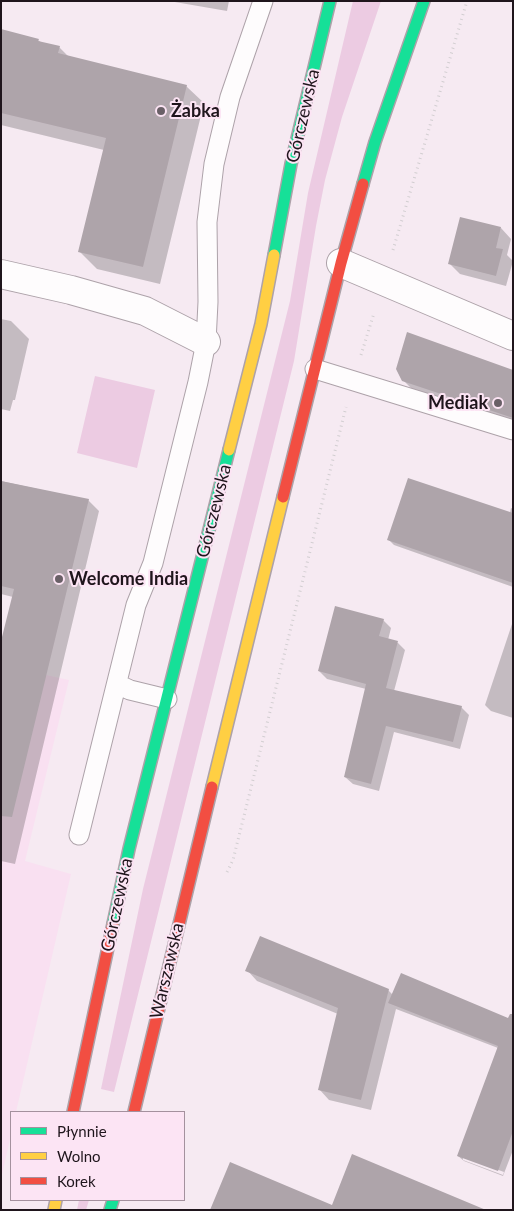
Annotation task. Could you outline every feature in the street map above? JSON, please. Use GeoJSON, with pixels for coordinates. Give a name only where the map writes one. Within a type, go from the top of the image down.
{"type":"FeatureCollection","features":[{"type":"Feature","properties":{"kind":"main road","name":"Górczewska"},"geometry":{"type":"LineString","coordinates":[[73,1111],[129,849],[260,324],[291,164],[330,1]]}},
{"type":"Feature","properties":{"kind":"main road"},"geometry":{"type":"LineString","coordinates":[[315,369],[341,263],[375,142],[424,1]]}},
{"type":"Feature","properties":{"kind":"main road","name":"Warszawska"},"geometry":{"type":"LineString","coordinates":[[134,1111],[201,830],[315,369]]}},
{"type":"Feature","properties":{"kind":"street"},"geometry":{"type":"LineString","coordinates":[[341,263],[513,336]]}},
{"type":"Feature","properties":{"kind":"street"},"geometry":{"type":"LineString","coordinates":[[1,274],[71,290],[145,311],[206,342]]}},
{"type":"Feature","properties":{"kind":"lane"},"geometry":{"type":"LineString","coordinates":[[79,835],[136,605],[152,562],[198,382],[206,342],[208,302],[207,222],[214,164],[230,97],[263,1]]}},
{"type":"Feature","properties":{"kind":"lane"},"geometry":{"type":"LineString","coordinates":[[315,369],[513,430]]}},
{"type":"Feature","properties":{"kind":"lane"},"geometry":{"type":"LineString","coordinates":[[117,684],[130,690],[167,699]]}},
{"type":"Feature","properties":{"kind":"shaded area"},"geometry":{"type":"Polygon","coordinates":[[[353,1],[381,1],[342,117],[325,180],[294,361],[114,1092],[101,1089],[143,889],[290,301],[308,193],[353,1]]]}},
{"type":"Feature","properties":{"kind":"shaded area"},"geometry":{"type":"Polygon","coordinates":[[[95,376],[155,390],[137,468],[77,453],[95,376]]]}},
{"type":"Feature","properties":{"kind":"shaded area"},"geometry":{"type":"Polygon","coordinates":[[[1,665],[69,680],[25,861],[71,874],[16,1111],[10,1111],[10,1139],[1,1179],[1,665]]]}},
{"type":"Feature","properties":{"kind":"shaded area"},"geometry":{"type":"Polygon","coordinates":[[[79,1201],[89,1201],[86,1210],[77,1210],[79,1201]]]}},
{"type":"Feature","properties":{"kind":"building"},"geometry":{"type":"Polygon","coordinates":[[[1,29],[60,46],[58,53],[187,85],[143,267],[78,252],[106,138],[1,113],[1,29]]]}},
{"type":"Feature","properties":{"kind":"building"},"geometry":{"type":"Polygon","coordinates":[[[460,217],[501,227],[496,248],[503,249],[496,276],[448,264],[460,217]]]}},
{"type":"Feature","properties":{"kind":"building"},"geometry":{"type":"Polygon","coordinates":[[[407,332],[513,370],[513,418],[402,381],[396,369],[407,332]]]}},
{"type":"Feature","properties":{"kind":"building"},"geometry":{"type":"Polygon","coordinates":[[[408,478],[513,513],[513,583],[387,540],[408,478]]]}},
{"type":"Feature","properties":{"kind":"building"},"geometry":{"type":"Polygon","coordinates":[[[1,481],[89,499],[12,817],[1,816],[1,641],[14,589],[1,586],[1,481]]]}},
{"type":"Feature","properties":{"kind":"building"},"geometry":{"type":"Polygon","coordinates":[[[335,606],[384,619],[379,636],[398,641],[386,688],[462,706],[453,742],[386,726],[371,784],[344,777],[366,684],[318,671],[335,606]]]}},
{"type":"Feature","properties":{"kind":"building"},"geometry":{"type":"Polygon","coordinates":[[[260,936],[389,989],[361,1100],[318,1090],[338,1008],[245,971],[260,936]]]}},
{"type":"Feature","properties":{"kind":"building"},"geometry":{"type":"Polygon","coordinates":[[[401,973],[508,1018],[510,1014],[513,1014],[513,1131],[498,1171],[457,1156],[498,1046],[388,1003],[401,973]]]}},
{"type":"Feature","properties":{"kind":"building"},"geometry":{"type":"Polygon","coordinates":[[[352,1154],[486,1210],[210,1210],[230,1162],[332,1205],[352,1154]]]}},
{"type":"Feature","properties":{"kind":"traffic: fast"},"geometry":{"type":"LineString","coordinates":[[274,255],[291,164],[330,1]]}},
{"type":"Feature","properties":{"kind":"traffic: fast"},"geometry":{"type":"LineString","coordinates":[[363,184],[375,142],[424,1]]}},
{"type":"Feature","properties":{"kind":"traffic: fast"},"geometry":{"type":"LineString","coordinates":[[113,924],[129,849],[229,450]]}},
{"type":"Feature","properties":{"kind":"traffic: fast"},"geometry":{"type":"LineString","coordinates":[[110,1210],[113,1201]]}},
{"type":"Feature","properties":{"kind":"traffic: slow"},"geometry":{"type":"LineString","coordinates":[[229,450],[261,324],[274,255]]}},
{"type":"Feature","properties":{"kind":"traffic: slow"},"geometry":{"type":"LineString","coordinates":[[212,787],[283,497]]}},
{"type":"Feature","properties":{"kind":"traffic: slow"},"geometry":{"type":"LineString","coordinates":[[54,1210],[56,1201]]}},
{"type":"Feature","properties":{"kind":"traffic: jam"},"geometry":{"type":"LineString","coordinates":[[283,497],[341,263],[363,184]]}},
{"type":"Feature","properties":{"kind":"traffic: jam"},"geometry":{"type":"LineString","coordinates":[[134,1111],[212,787]]}},
{"type":"Feature","properties":{"kind":"traffic: jam"},"geometry":{"type":"LineString","coordinates":[[73,1111],[113,924]]}},
{"type":"Feature","properties":{"kind":"place","name":"Żabka"},"geometry":{"type":"Point","coordinates":[161,111]}},
{"type":"Feature","properties":{"kind":"place","name":"Mediak"},"geometry":{"type":"Point","coordinates":[498,403]}},
{"type":"Feature","properties":{"kind":"place","name":"Welcome India"},"geometry":{"type":"Point","coordinates":[59,579]}}]}
